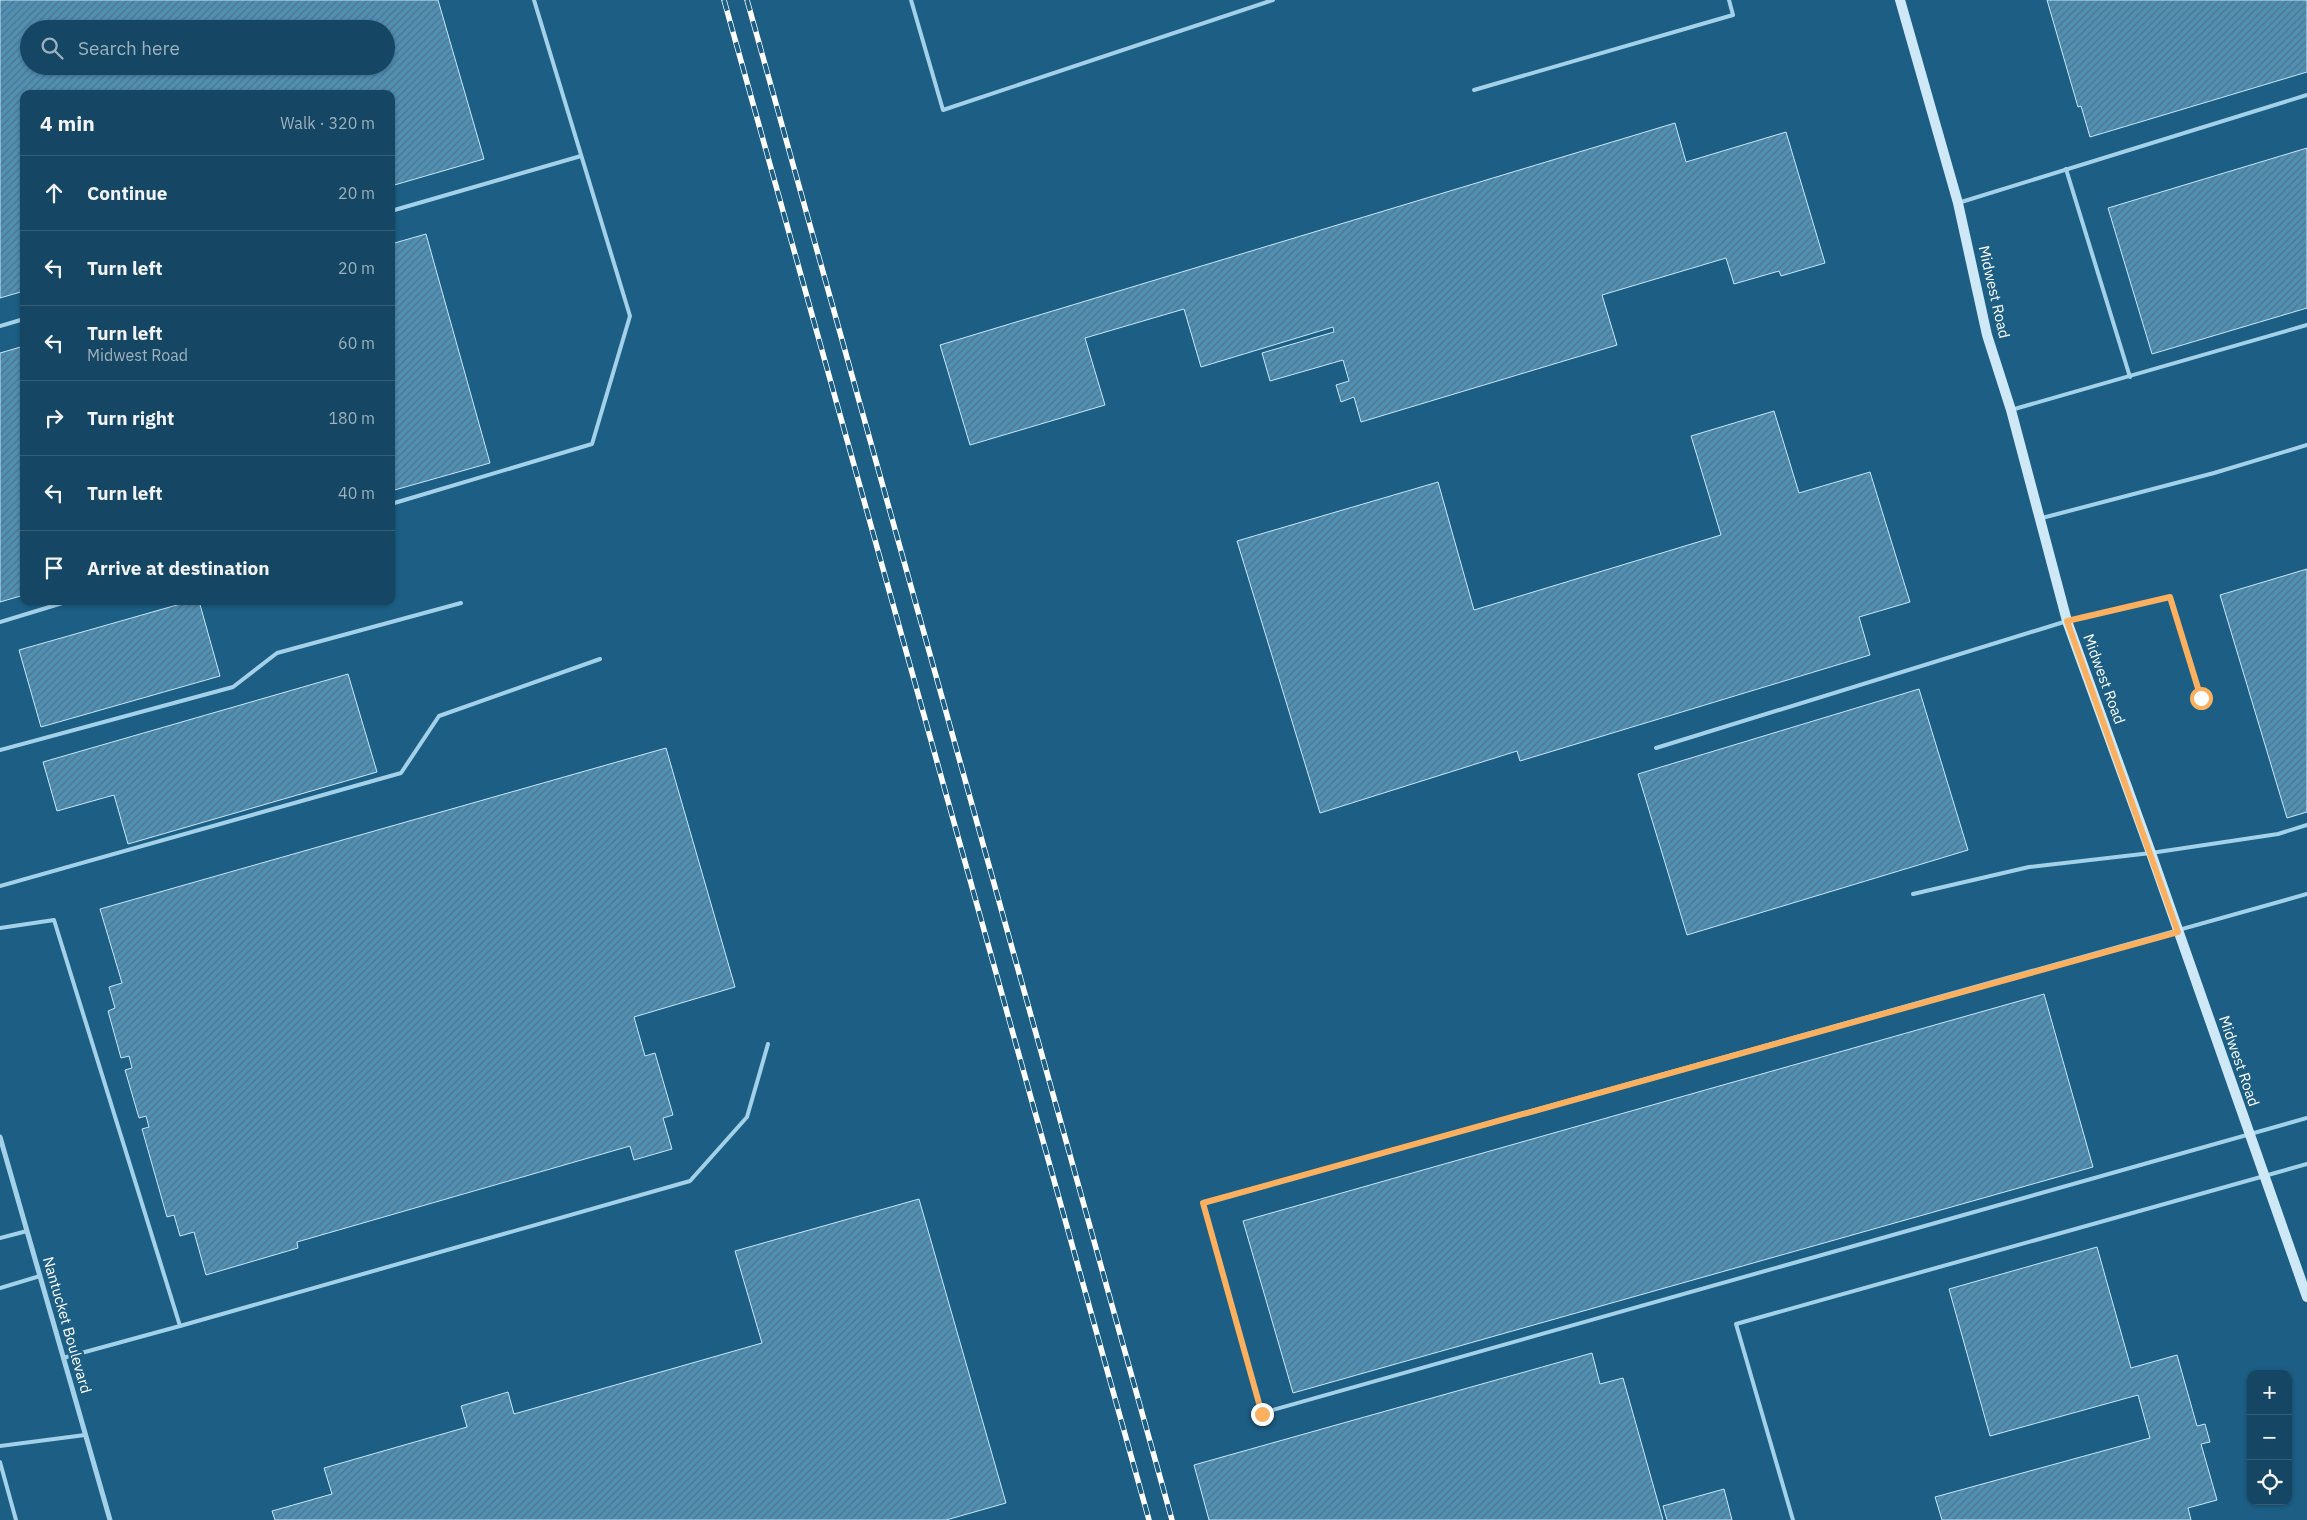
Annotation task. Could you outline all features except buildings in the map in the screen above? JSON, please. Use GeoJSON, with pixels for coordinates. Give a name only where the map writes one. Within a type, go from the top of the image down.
{"type":"FeatureCollection","features":[{"type":"Feature","properties":{"kind":"street","name":"Midwest Road"},"geometry":{"type":"LineString","coordinates":[[1900,0],[1958,202],[1987,335],[2011,410],[2067,621],[2151,853],[2307,1297]]}},
{"type":"Feature","properties":{"kind":"street","name":"Nantucket Boulevard"},"geometry":{"type":"LineString","coordinates":[[0,1137],[110,1520]]}},
{"type":"Feature","properties":{"kind":"lane"},"geometry":{"type":"LineString","coordinates":[[395,503],[592,444],[630,316],[534,0]]}},
{"type":"Feature","properties":{"kind":"lane"},"geometry":{"type":"LineString","coordinates":[[910,0],[943,110],[1273,0]]}},
{"type":"Feature","properties":{"kind":"lane"},"geometry":{"type":"LineString","coordinates":[[1474,90],[1733,15],[1729,0]]}},
{"type":"Feature","properties":{"kind":"lane"},"geometry":{"type":"LineString","coordinates":[[1958,202],[2307,95]]}},
{"type":"Feature","properties":{"kind":"lane"},"geometry":{"type":"LineString","coordinates":[[395,210],[581,156]]}},
{"type":"Feature","properties":{"kind":"lane"},"geometry":{"type":"LineString","coordinates":[[2066,169],[2130,377]]}},
{"type":"Feature","properties":{"kind":"lane"},"geometry":{"type":"LineString","coordinates":[[0,326],[20,320]]}},
{"type":"Feature","properties":{"kind":"lane"},"geometry":{"type":"LineString","coordinates":[[2011,410],[2307,326]]}},
{"type":"Feature","properties":{"kind":"lane"},"geometry":{"type":"LineString","coordinates":[[2040,518],[2214,472],[2307,445]]}},
{"type":"Feature","properties":{"kind":"lane"},"geometry":{"type":"LineString","coordinates":[[1656,748],[2067,621],[2170,597],[2201,698]]}},
{"type":"Feature","properties":{"kind":"lane"},"geometry":{"type":"LineString","coordinates":[[0,750],[233,687],[277,653],[460,604]]}},
{"type":"Feature","properties":{"kind":"lane"},"geometry":{"type":"LineString","coordinates":[[0,622],[55,605]]}},
{"type":"Feature","properties":{"kind":"lane"},"geometry":{"type":"LineString","coordinates":[[0,886],[401,773],[439,716],[600,659]]}},
{"type":"Feature","properties":{"kind":"lane"},"geometry":{"type":"LineString","coordinates":[[1913,894],[2029,867],[2151,853],[2278,834],[2307,825]]}},
{"type":"Feature","properties":{"kind":"lane"},"geometry":{"type":"LineString","coordinates":[[2307,894],[2178,932],[1203,1203],[1262,1414],[2307,1118]]}},
{"type":"Feature","properties":{"kind":"lane"},"geometry":{"type":"LineString","coordinates":[[0,928],[54,920],[180,1326]]}},
{"type":"Feature","properties":{"kind":"lane"},"geometry":{"type":"LineString","coordinates":[[63,1358],[690,1181],[747,1116],[768,1044]]}},
{"type":"Feature","properties":{"kind":"lane"},"geometry":{"type":"LineString","coordinates":[[1793,1520],[1736,1324],[2307,1164]]}},
{"type":"Feature","properties":{"kind":"lane"},"geometry":{"type":"LineString","coordinates":[[0,1238],[27,1230]]}},
{"type":"Feature","properties":{"kind":"lane"},"geometry":{"type":"LineString","coordinates":[[0,1288],[40,1276]]}},
{"type":"Feature","properties":{"kind":"lane"},"geometry":{"type":"LineString","coordinates":[[0,1446],[86,1435]]}},
{"type":"Feature","properties":{"kind":"lane"},"geometry":{"type":"LineString","coordinates":[[0,1462],[16,1520]]}},
{"type":"Feature","properties":{"kind":"railway"},"geometry":{"type":"LineString","coordinates":[[724,0],[1149,1520]]}},
{"type":"Feature","properties":{"kind":"railway"},"geometry":{"type":"LineString","coordinates":[[747,0],[1172,1520]]}},
{"type":"Feature","properties":{"kind":"route"},"geometry":{"type":"LineString","coordinates":[[1262,1414],[1203,1203],[2178,932],[2067,621],[2170,597],[2201,698]]}}]}
